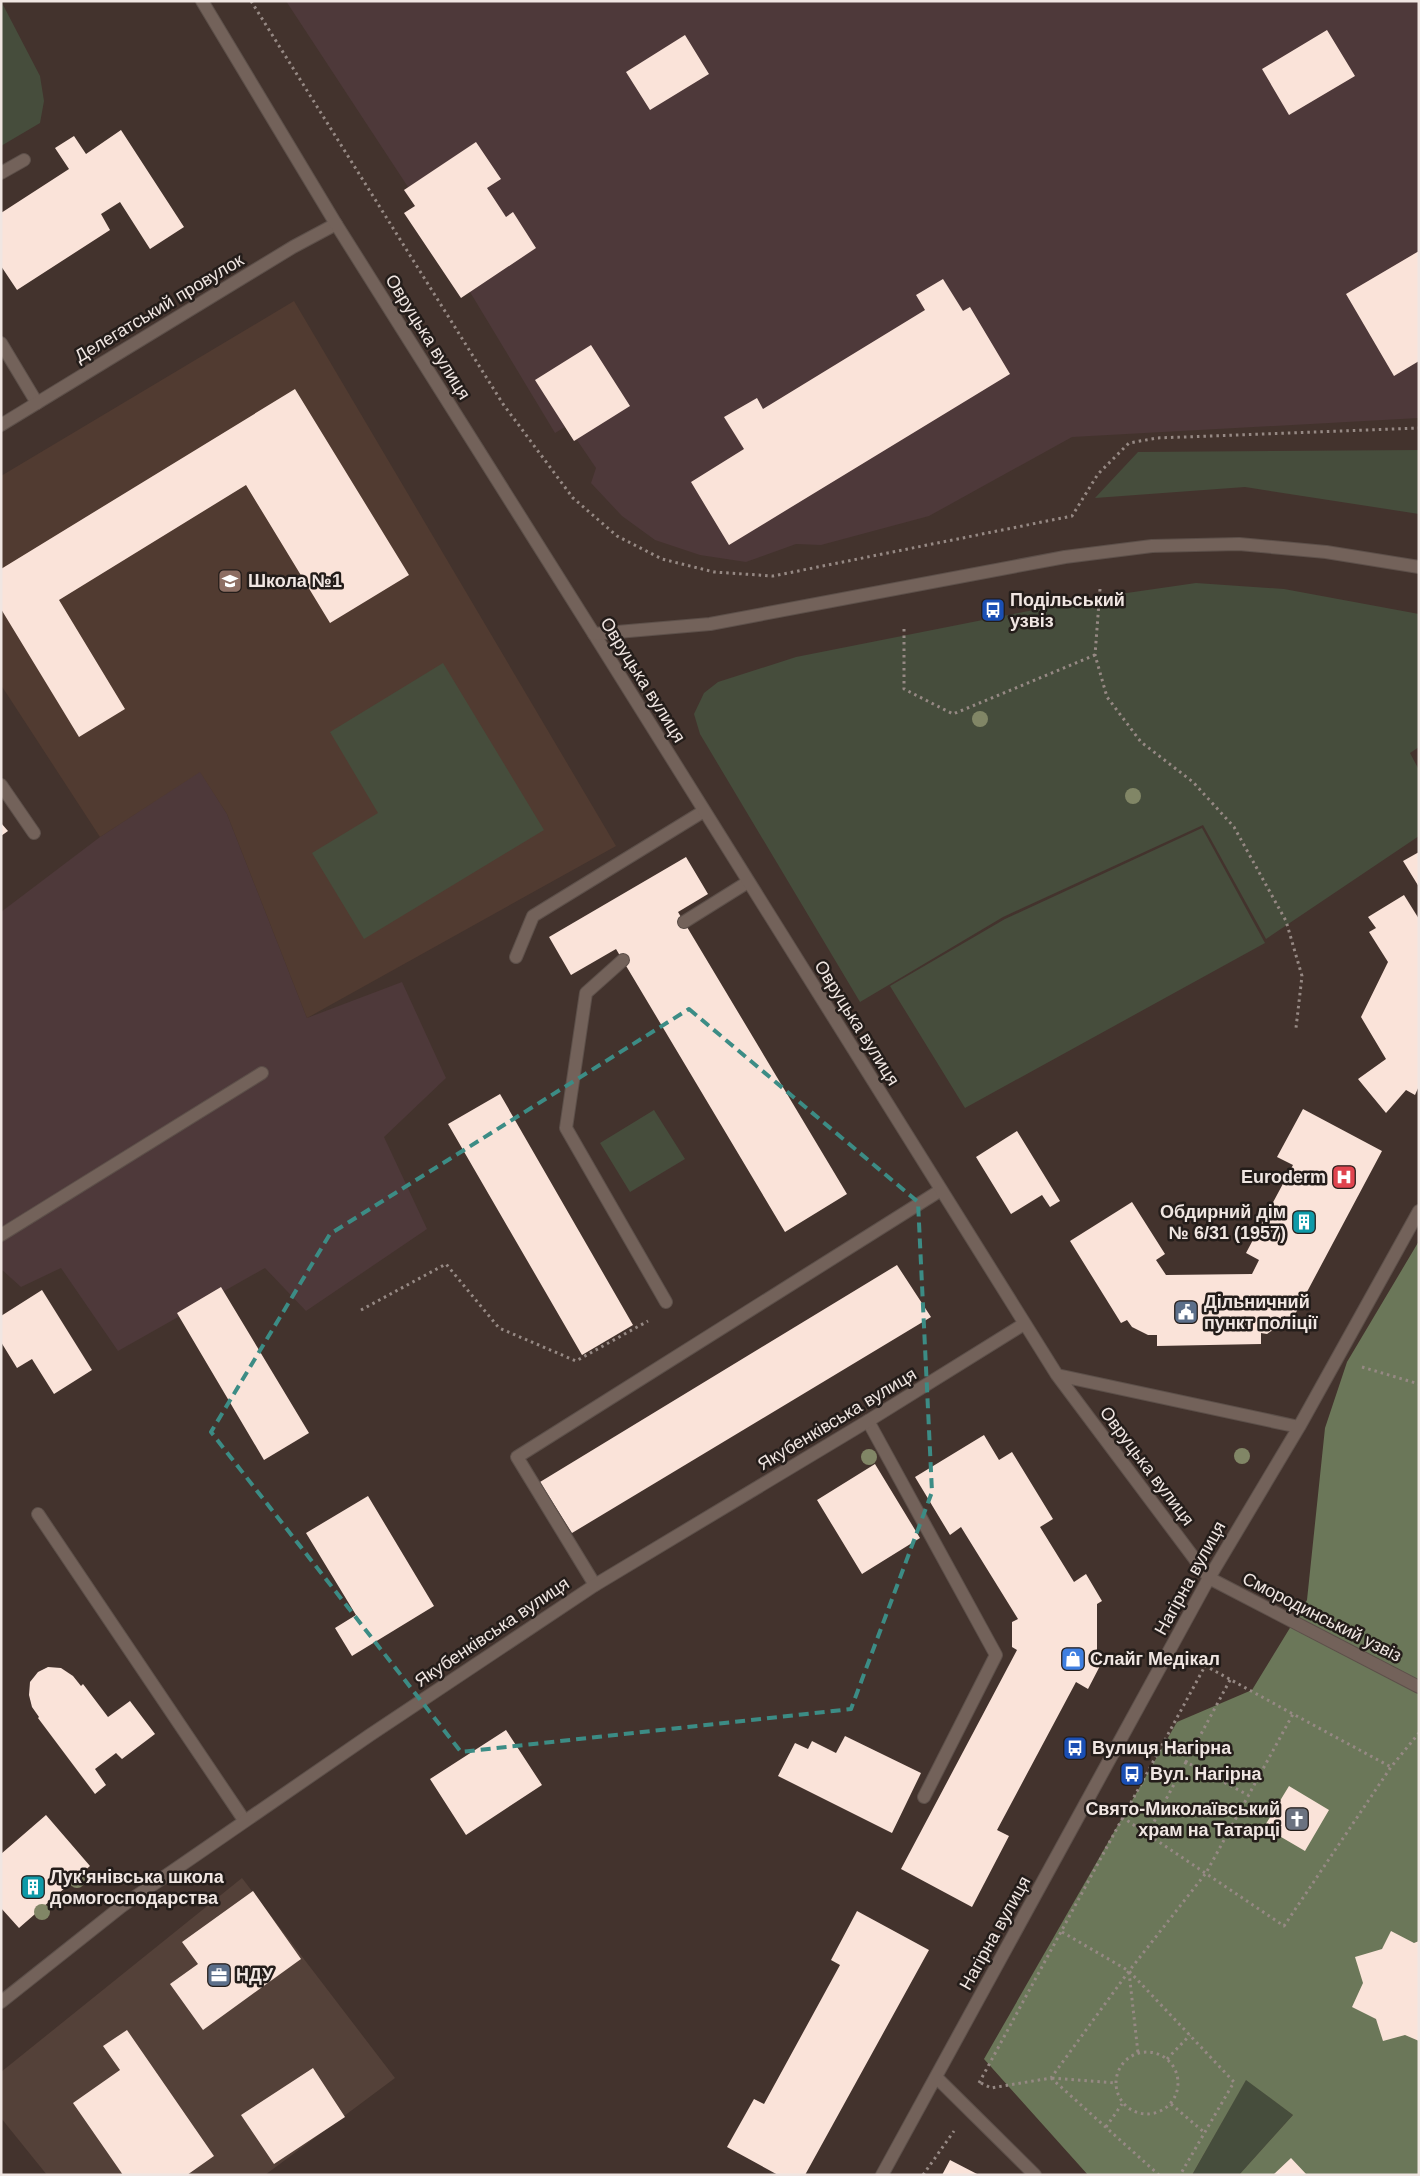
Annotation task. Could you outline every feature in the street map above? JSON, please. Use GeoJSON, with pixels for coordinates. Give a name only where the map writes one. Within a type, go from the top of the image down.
{"type":"FeatureCollection","features":[{"type":"Feature","properties":{"kind":"street","name":"Овруцька вулиця"},"geometry":{"type":"LineString","coordinates":[[202,1],[336,224],[654,727],[748,882],[1057,1376],[1209,1578]]}},
{"type":"Feature","properties":{"kind":"street"},"geometry":{"type":"LineString","coordinates":[[1,173],[24,160]]}},
{"type":"Feature","properties":{"kind":"street","name":"Делегатський провулок"},"geometry":{"type":"LineString","coordinates":[[1,425],[293,247],[336,224]]}},
{"type":"Feature","properties":{"kind":"street"},"geometry":{"type":"LineString","coordinates":[[1,344],[37,403]]}},
{"type":"Feature","properties":{"kind":"street"},"geometry":{"type":"LineString","coordinates":[[594,634],[710,624],[1065,557],[1152,546],[1239,544],[1326,552],[1419,567]]}},
{"type":"Feature","properties":{"kind":"street"},"geometry":{"type":"LineString","coordinates":[[1,785],[34,833]]}},
{"type":"Feature","properties":{"kind":"street"},"geometry":{"type":"LineString","coordinates":[[516,957],[533,916],[704,811]]}},
{"type":"Feature","properties":{"kind":"street"},"geometry":{"type":"LineString","coordinates":[[684,922],[748,882]]}},
{"type":"Feature","properties":{"kind":"street"},"geometry":{"type":"LineString","coordinates":[[623,960],[586,993],[566,1128],[666,1302]]}},
{"type":"Feature","properties":{"kind":"street"},"geometry":{"type":"LineString","coordinates":[[1,1235],[262,1073]]}},
{"type":"Feature","properties":{"kind":"street"},"geometry":{"type":"LineString","coordinates":[[595,1585],[517,1457],[940,1190]]}},
{"type":"Feature","properties":{"kind":"street","name":"Нагірна вулиця"},"geometry":{"type":"LineString","coordinates":[[882,2175],[1209,1578],[1299,1427],[1419,1211]]}},
{"type":"Feature","properties":{"kind":"street","name":"Якубенківська вулиця"},"geometry":{"type":"LineString","coordinates":[[1,2002],[122,1906],[244,1820],[595,1585],[868,1421],[1024,1324]]}},
{"type":"Feature","properties":{"kind":"street","name":"Овруцька вулиця"},"geometry":{"type":"LineString","coordinates":[[1057,1376],[1299,1427]]}},
{"type":"Feature","properties":{"kind":"street"},"geometry":{"type":"LineString","coordinates":[[868,1421],[996,1655],[924,1797]]}},
{"type":"Feature","properties":{"kind":"street"},"geometry":{"type":"LineString","coordinates":[[38,1514],[244,1820]]}},
{"type":"Feature","properties":{"kind":"street","name":"Смородинський узвіз"},"geometry":{"type":"LineString","coordinates":[[1209,1578],[1419,1686]]}},
{"type":"Feature","properties":{"kind":"street"},"geometry":{"type":"LineString","coordinates":[[936,2077],[1035,2175]]}},
{"type":"Feature","properties":{"kind":"path"},"geometry":{"type":"LineString","coordinates":[[251,1],[503,404],[573,498],[617,536],[662,559],[714,572],[774,576],[1072,516],[1098,474],[1129,443],[1166,438],[1419,428]]}},
{"type":"Feature","properties":{"kind":"path"},"geometry":{"type":"LineString","coordinates":[[1100,589],[1095,655],[1107,697],[1141,742],[1193,782],[1234,827],[1286,921],[1302,976],[1296,1028]]}},
{"type":"Feature","properties":{"kind":"path"},"geometry":{"type":"LineString","coordinates":[[904,630],[904,688],[952,714],[1095,655]]}},
{"type":"Feature","properties":{"kind":"path"},"geometry":{"type":"LineString","coordinates":[[361,1310],[446,1264],[499,1328],[576,1361],[654,1318]]}},
{"type":"Feature","properties":{"kind":"path"},"geometry":{"type":"LineString","coordinates":[[1336,1358],[1419,1384]]}},
{"type":"Feature","properties":{"kind":"path"},"geometry":{"type":"LineString","coordinates":[[1172,1647],[1391,1767]]}},
{"type":"Feature","properties":{"kind":"path"},"geometry":{"type":"LineString","coordinates":[[1116,2083],[1051,2078],[991,2088],[979,2082],[1205,1666]]}},
{"type":"Feature","properties":{"kind":"path"},"geometry":{"type":"LineString","coordinates":[[1148,1833],[1230,1680]]}},
{"type":"Feature","properties":{"kind":"path"},"geometry":{"type":"LineString","coordinates":[[1051,2078],[1129,1971],[1206,1873],[1293,1714]]}},
{"type":"Feature","properties":{"kind":"path"},"geometry":{"type":"LineString","coordinates":[[1122,1817],[1284,1926],[1391,1767],[1419,1733]]}},
{"type":"Feature","properties":{"kind":"path"},"geometry":{"type":"LineString","coordinates":[[1186,1762],[1248,1795]]}},
{"type":"Feature","properties":{"kind":"path"},"geometry":{"type":"LineString","coordinates":[[1062,1932],[1129,1971],[1234,2082],[1180,2175]]}},
{"type":"Feature","properties":{"kind":"path"},"geometry":{"type":"LineString","coordinates":[[1129,1971],[1138,2053]]}},
{"type":"Feature","properties":{"kind":"path"},"geometry":{"type":"LineString","coordinates":[[1167,2059],[1190,2035]]}},
{"type":"Feature","properties":{"kind":"path"},"geometry":{"type":"LineString","coordinates":[[1138,2053],[1158,2054],[1167,2059],[1174,2066],[1178,2076],[1176,2096],[1171,2104],[1162,2111],[1152,2115],[1141,2115],[1131,2111],[1122,2104],[1117,2094],[1117,2073],[1129,2057],[1138,2053]]}},
{"type":"Feature","properties":{"kind":"path"},"geometry":{"type":"LineString","coordinates":[[1051,2078],[1159,2175]]}},
{"type":"Feature","properties":{"kind":"path"},"geometry":{"type":"LineString","coordinates":[[1106,2127],[1122,2104]]}},
{"type":"Feature","properties":{"kind":"path"},"geometry":{"type":"LineString","coordinates":[[1171,2104],[1205,2133]]}},
{"type":"Feature","properties":{"kind":"path"},"geometry":{"type":"LineString","coordinates":[[923,2175],[969,2110]]}},
{"type":"Feature","properties":{"kind":"highlighted area"},"geometry":{"type":"Polygon","coordinates":[[[689,1009],[918,1202],[932,1492],[851,1709],[461,1752],[211,1432],[330,1234],[689,1009]]]}},
{"type":"Feature","properties":{"kind":"shaded area"},"geometry":{"type":"Polygon","coordinates":[[[286,1],[1419,1],[1419,418],[1072,437],[929,516],[821,545],[796,544],[746,562],[700,555],[655,540],[622,516],[591,483],[596,468],[577,440],[574,441],[565,427],[555,433],[470,292],[404,213],[415,206],[404,190],[408,187],[286,1]]]}},
{"type":"Feature","properties":{"kind":"shaded area","name":"Школа №1"},"geometry":{"type":"Polygon","coordinates":[[[294,301],[616,846],[307,1018],[227,814],[200,772],[100,837],[1,685],[1,476],[294,301]]]}},
{"type":"Feature","properties":{"kind":"shaded area"},"geometry":{"type":"Polygon","coordinates":[[[200,771],[227,814],[307,1018],[402,982],[446,1078],[384,1137],[427,1229],[306,1311],[265,1268],[118,1351],[61,1268],[21,1287],[1,1269],[1,912],[100,837],[200,771]]]}},
{"type":"Feature","properties":{"kind":"shaded area","name":"НДУ"},"geometry":{"type":"Polygon","coordinates":[[[242,1878],[395,2078],[265,2175],[47,2175],[1,2118],[1,2072],[242,1878]]]}},
{"type":"Feature","properties":{"kind":"green space"},"geometry":{"type":"Polygon","coordinates":[[[1,1],[40,76],[44,101],[40,123],[1,146],[1,1]]]}},
{"type":"Feature","properties":{"kind":"green space"},"geometry":{"type":"Polygon","coordinates":[[[1419,450],[1419,514],[1245,487],[1095,498],[1138,452],[1419,450]]]}},
{"type":"Feature","properties":{"kind":"green space"},"geometry":{"type":"Polygon","coordinates":[[[1196,583],[1284,589],[1419,614],[1419,747],[1410,753],[1419,770],[1419,836],[1266,939],[1203,825],[1003,917],[860,1002],[700,734],[694,714],[704,693],[718,682],[796,657],[1099,597],[1196,583]]]}},
{"type":"Feature","properties":{"kind":"green space"},"geometry":{"type":"Polygon","coordinates":[[[443,663],[544,830],[364,939],[312,853],[378,813],[330,732],[443,663]]]}},
{"type":"Feature","properties":{"kind":"green space"},"geometry":{"type":"Polygon","coordinates":[[[1202,828],[1265,943],[965,1108],[890,986],[1005,919],[1202,828]]]}},
{"type":"Feature","properties":{"kind":"green space"},"geometry":{"type":"Polygon","coordinates":[[[654,1110],[685,1159],[630,1192],[600,1143],[654,1110]]]}},
{"type":"Feature","properties":{"kind":"green space"},"geometry":{"type":"Polygon","coordinates":[[[1419,1241],[1419,2175],[1239,2175],[1293,2115],[1246,2080],[1192,2175],[1088,2175],[984,2059],[1177,1722],[1252,1690],[1307,1600],[1325,1428],[1347,1362],[1419,1241]]]}},
{"type":"Feature","properties":{"kind":"green space"},"geometry":{"type":"Polygon","coordinates":[[[1246,2079],[1293,2115],[1239,2175],[1192,2175],[1246,2079]]]}},
{"type":"Feature","properties":{"kind":"building"},"geometry":{"type":"Polygon","coordinates":[[[1327,30],[1355,76],[1289,115],[1262,69],[1327,30]]]}},
{"type":"Feature","properties":{"kind":"building"},"geometry":{"type":"Polygon","coordinates":[[[685,35],[709,74],[650,110],[626,72],[685,35]]]}},
{"type":"Feature","properties":{"kind":"building"},"geometry":{"type":"Polygon","coordinates":[[[121,130],[184,227],[150,249],[120,202],[101,214],[110,230],[17,290],[1,266],[1,213],[69,169],[55,148],[74,136],[86,154],[121,130]]]}},
{"type":"Feature","properties":{"kind":"building"},"geometry":{"type":"Polygon","coordinates":[[[476,142],[501,179],[487,188],[506,217],[513,212],[536,248],[461,298],[404,213],[415,206],[404,190],[476,142]]]}},
{"type":"Feature","properties":{"kind":"building"},"geometry":{"type":"Polygon","coordinates":[[[1419,251],[1419,361],[1394,376],[1346,294],[1419,251]]]}},
{"type":"Feature","properties":{"kind":"building"},"geometry":{"type":"Polygon","coordinates":[[[943,279],[963,311],[970,307],[1010,374],[729,545],[691,482],[744,449],[724,417],[757,398],[763,409],[925,310],[916,295],[943,279]]]}},
{"type":"Feature","properties":{"kind":"building"},"geometry":{"type":"Polygon","coordinates":[[[591,345],[630,406],[574,441],[535,380],[591,345]]]}},
{"type":"Feature","properties":{"kind":"building"},"geometry":{"type":"Polygon","coordinates":[[[295,389],[409,575],[330,623],[246,485],[59,600],[125,709],[79,737],[1,609],[1,569],[295,389]]]}},
{"type":"Feature","properties":{"kind":"building"},"geometry":{"type":"Polygon","coordinates":[[[1,823],[8,831],[1,836],[1,823]]]}},
{"type":"Feature","properties":{"kind":"building"},"geometry":{"type":"Polygon","coordinates":[[[1419,852],[1419,887],[1403,861],[1419,852]]]}},
{"type":"Feature","properties":{"kind":"building"},"geometry":{"type":"Polygon","coordinates":[[[686,857],[708,894],[678,912],[847,1194],[785,1232],[616,949],[571,975],[549,937],[686,857]]]}},
{"type":"Feature","properties":{"kind":"building"},"geometry":{"type":"Polygon","coordinates":[[[1404,895],[1419,919],[1419,1086],[1415,1095],[1406,1090],[1386,1113],[1358,1079],[1386,1059],[1361,1017],[1388,962],[1369,932],[1376,928],[1368,917],[1404,895]]]}},
{"type":"Feature","properties":{"kind":"building"},"geometry":{"type":"Polygon","coordinates":[[[500,1094],[633,1325],[582,1355],[448,1124],[500,1094]]]}},
{"type":"Feature","properties":{"kind":"building","name":"Обдирний дім № 6/31 (1957)"},"geometry":{"type":"Polygon","coordinates":[[[1303,1109],[1382,1151],[1292,1320],[1284,1316],[1283,1323],[1267,1334],[1261,1333],[1261,1344],[1157,1346],[1157,1335],[1148,1335],[1132,1327],[1127,1320],[1121,1323],[1070,1241],[1132,1202],[1165,1254],[1156,1260],[1166,1275],[1252,1274],[1259,1260],[1246,1253],[1293,1165],[1277,1157],[1303,1109]]]}},
{"type":"Feature","properties":{"kind":"building"},"geometry":{"type":"Polygon","coordinates":[[[1017,1131],[1060,1201],[1050,1207],[1042,1195],[1011,1214],[976,1157],[1017,1131]]]}},
{"type":"Feature","properties":{"kind":"building"},"geometry":{"type":"Polygon","coordinates":[[[897,1265],[931,1317],[572,1533],[540,1482],[897,1265]]]}},
{"type":"Feature","properties":{"kind":"building"},"geometry":{"type":"Polygon","coordinates":[[[221,1287],[309,1433],[264,1460],[177,1313],[221,1287]]]}},
{"type":"Feature","properties":{"kind":"building"},"geometry":{"type":"Polygon","coordinates":[[[42,1290],[92,1370],[54,1394],[32,1359],[17,1368],[1,1342],[1,1316],[42,1290]]]}},
{"type":"Feature","properties":{"kind":"building"},"geometry":{"type":"Polygon","coordinates":[[[984,1435],[999,1460],[1012,1452],[1053,1519],[1040,1527],[1074,1582],[1086,1574],[1102,1601],[1097,1604],[1097,1660],[1102,1662],[1088,1689],[1076,1682],[997,1830],[1009,1836],[972,1907],[901,1869],[1017,1650],[1012,1647],[1012,1622],[1018,1619],[961,1527],[950,1535],[915,1477],[984,1435]]]}},
{"type":"Feature","properties":{"kind":"building"},"geometry":{"type":"Polygon","coordinates":[[[875,1464],[920,1538],[862,1574],[817,1500],[875,1464]]]}},
{"type":"Feature","properties":{"kind":"building"},"geometry":{"type":"Polygon","coordinates":[[[368,1496],[434,1606],[352,1656],[335,1628],[356,1615],[306,1533],[368,1496]]]}},
{"type":"Feature","properties":{"kind":"building"},"geometry":{"type":"Polygon","coordinates":[[[48,1667],[61,1668],[73,1676],[81,1686],[83,1684],[108,1717],[130,1701],[155,1734],[122,1759],[116,1753],[95,1769],[106,1785],[95,1794],[38,1718],[32,1707],[29,1695],[30,1682],[38,1672],[48,1667]]]}},
{"type":"Feature","properties":{"kind":"building"},"geometry":{"type":"Polygon","coordinates":[[[506,1730],[542,1785],[466,1835],[430,1779],[506,1730]]]}},
{"type":"Feature","properties":{"kind":"building"},"geometry":{"type":"Polygon","coordinates":[[[845,1736],[921,1773],[892,1833],[778,1776],[795,1743],[808,1749],[812,1741],[836,1753],[845,1736]]]}},
{"type":"Feature","properties":{"kind":"building","name":"Свято-Миколаївський храм на Татарці"},"geometry":{"type":"Polygon","coordinates":[[[1289,1786],[1329,1810],[1305,1851],[1264,1827],[1289,1786]]]}},
{"type":"Feature","properties":{"kind":"building","name":"Лук'янівська школа домогосподарства"},"geometry":{"type":"Polygon","coordinates":[[[46,1815],[90,1866],[19,1928],[1,1908],[1,1854],[46,1815]]]}},
{"type":"Feature","properties":{"kind":"building"},"geometry":{"type":"Polygon","coordinates":[[[253,1891],[301,1959],[203,2030],[170,1984],[198,1964],[182,1942],[253,1891]]]}},
{"type":"Feature","properties":{"kind":"building"},"geometry":{"type":"Polygon","coordinates":[[[857,1911],[929,1950],[805,2175],[778,2175],[727,2147],[754,2099],[764,2104],[840,1965],[831,1960],[857,1911]]]}},
{"type":"Feature","properties":{"kind":"building"},"geometry":{"type":"Polygon","coordinates":[[[1391,1931],[1414,1943],[1419,1941],[1419,2041],[1405,2035],[1383,2041],[1376,2019],[1352,2007],[1363,1983],[1355,1957],[1382,1949],[1391,1931]]]}},
{"type":"Feature","properties":{"kind":"building"},"geometry":{"type":"Polygon","coordinates":[[[127,2030],[214,2156],[187,2175],[123,2175],[73,2103],[120,2070],[103,2046],[127,2030]]]}},
{"type":"Feature","properties":{"kind":"building"},"geometry":{"type":"Polygon","coordinates":[[[313,2068],[345,2117],[274,2164],[241,2115],[313,2068]]]}},
{"type":"Feature","properties":{"kind":"building"},"geometry":{"type":"Polygon","coordinates":[[[1291,2158],[1307,2175],[1273,2175],[1291,2158]]]}},
{"type":"Feature","properties":{"kind":"building"},"geometry":{"type":"Polygon","coordinates":[[[950,2160],[979,2175],[942,2175],[950,2160]]]}},
{"type":"Feature","properties":{"kind":"place","name":"Школа №1"},"geometry":{"type":"Point","coordinates":[230,581]}},
{"type":"Feature","properties":{"kind":"place","name":"Подільський узвіз"},"geometry":{"type":"Point","coordinates":[993,610]}},
{"type":"Feature","properties":{"kind":"place","name":"Euroderm"},"geometry":{"type":"Point","coordinates":[1344,1177]}},
{"type":"Feature","properties":{"kind":"place","name":"Обдирний дім № 6/31 (1957)"},"geometry":{"type":"Point","coordinates":[1304,1222]}},
{"type":"Feature","properties":{"kind":"place","name":"Дільничний пункт поліції"},"geometry":{"type":"Point","coordinates":[1186,1312]}},
{"type":"Feature","properties":{"kind":"place","name":"Слайг Медікал"},"geometry":{"type":"Point","coordinates":[1073,1659]}},
{"type":"Feature","properties":{"kind":"place","name":"Вулиця Нагірна"},"geometry":{"type":"Point","coordinates":[1075,1748]}},
{"type":"Feature","properties":{"kind":"place","name":"Вул. Нагірна"},"geometry":{"type":"Point","coordinates":[1132,1774]}},
{"type":"Feature","properties":{"kind":"place","name":"Свято-Миколаївський храм на Татарці"},"geometry":{"type":"Point","coordinates":[1297,1819]}},
{"type":"Feature","properties":{"kind":"place","name":"Лук'янівська школа домогосподарства"},"geometry":{"type":"Point","coordinates":[33,1887]}},
{"type":"Feature","properties":{"kind":"place","name":"НДУ"},"geometry":{"type":"Point","coordinates":[219,1975]}}]}
